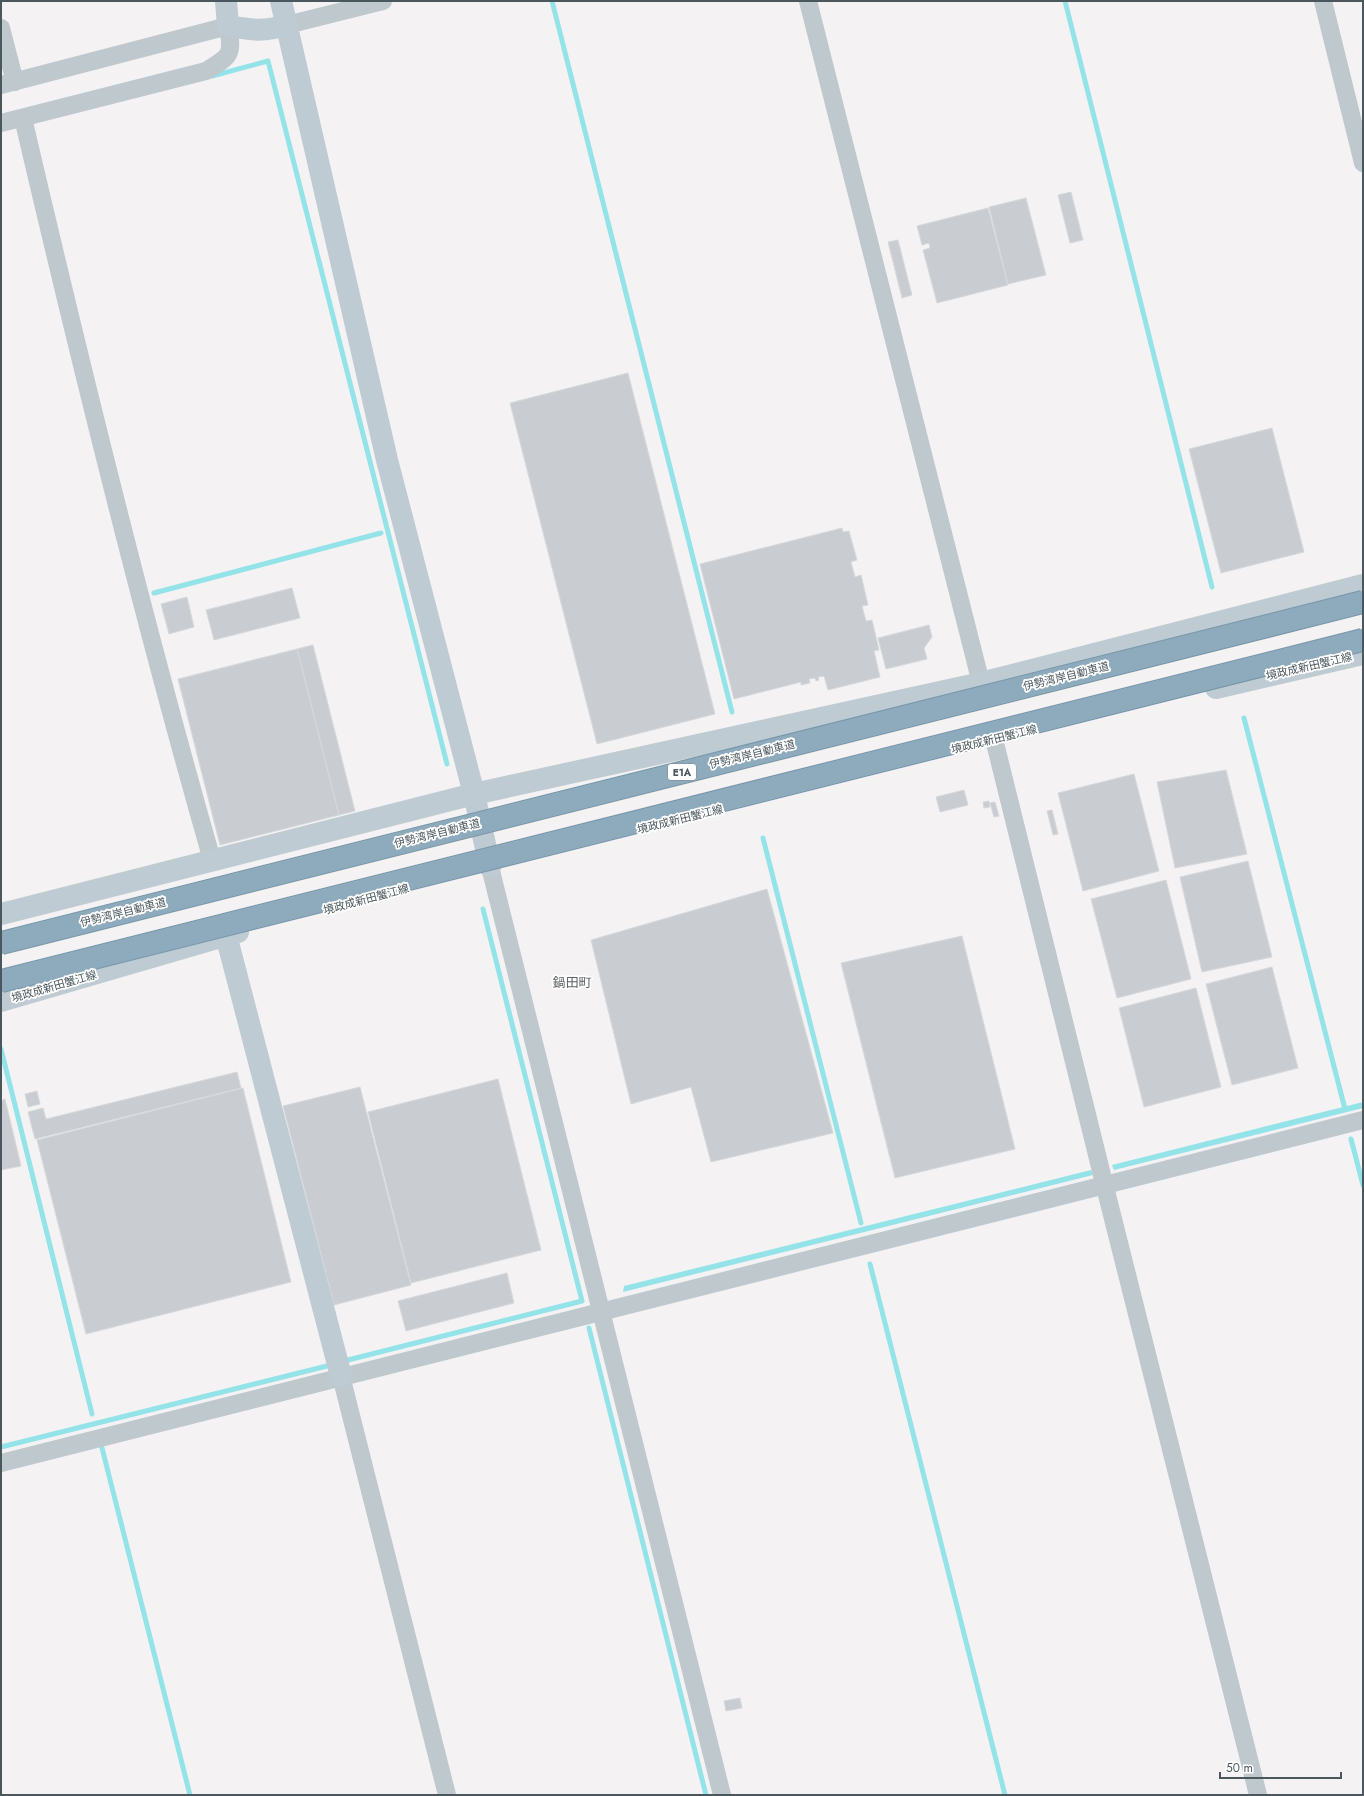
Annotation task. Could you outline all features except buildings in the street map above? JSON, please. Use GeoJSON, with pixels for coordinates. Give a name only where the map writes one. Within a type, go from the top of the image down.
{"type":"FeatureCollection","features":[{"type":"Feature","properties":{"kind":"highway","name":"伊勢湾岸自動車道"},"geometry":{"type":"LineString","coordinates":[[1,943],[1363,602]]}},
{"type":"Feature","properties":{"kind":"highway"},"geometry":{"type":"LineString","coordinates":[[1,982],[1363,640]]}},
{"type":"Feature","properties":{"kind":"main road"},"geometry":{"type":"LineString","coordinates":[[226,1],[228,26],[250,30],[269,30],[287,25]]}},
{"type":"Feature","properties":{"kind":"main road"},"geometry":{"type":"LineString","coordinates":[[281,1],[387,460],[474,794],[490,867]]}},
{"type":"Feature","properties":{"kind":"main road"},"geometry":{"type":"LineString","coordinates":[[1,914],[474,794],[981,683],[1363,585]]}},
{"type":"Feature","properties":{"kind":"main road","name":"境政成新田蟹江線"},"geometry":{"type":"LineString","coordinates":[[1,1001],[226,935],[490,867],[994,739],[1363,654]]}},
{"type":"Feature","properties":{"kind":"main road"},"geometry":{"type":"LineString","coordinates":[[226,935],[341,1376]]}},
{"type":"Feature","properties":{"kind":"street"},"geometry":{"type":"LineString","coordinates":[[287,25],[383,1]]}},
{"type":"Feature","properties":{"kind":"street"},"geometry":{"type":"LineString","coordinates":[[808,1],[981,683]]}},
{"type":"Feature","properties":{"kind":"street"},"geometry":{"type":"LineString","coordinates":[[1323,1],[1363,163]]}},
{"type":"Feature","properties":{"kind":"street"},"geometry":{"type":"LineString","coordinates":[[1,28],[8,84],[228,26],[232,47],[224,60],[206,71],[1,124]]}},
{"type":"Feature","properties":{"kind":"street"},"geometry":{"type":"LineString","coordinates":[[23,118],[66,300],[156,658],[212,860]]}},
{"type":"Feature","properties":{"kind":"street"},"geometry":{"type":"LineString","coordinates":[[994,739],[1258,1795]]}},
{"type":"Feature","properties":{"kind":"street"},"geometry":{"type":"LineString","coordinates":[[490,867],[600,1312],[722,1795]]}},
{"type":"Feature","properties":{"kind":"street"},"geometry":{"type":"LineString","coordinates":[[1,1463],[341,1376],[1105,1187],[1363,1120]]}},
{"type":"Feature","properties":{"kind":"street"},"geometry":{"type":"LineString","coordinates":[[341,1376],[447,1795]]}},
{"type":"Feature","properties":{"kind":"water"},"geometry":{"type":"Polygon","coordinates":[[[1363,1102],[1363,1108],[1114,1170],[1112,1165],[1363,1102]]]}},
{"type":"Feature","properties":{"kind":"water"},"geometry":{"type":"Polygon","coordinates":[[[1091,1170],[1093,1175],[623,1292],[624,1286],[1091,1170]]]}},
{"type":"Feature","properties":{"kind":"waterway"},"geometry":{"type":"LineString","coordinates":[[552,1],[732,712]]}},
{"type":"Feature","properties":{"kind":"waterway"},"geometry":{"type":"LineString","coordinates":[[1065,1],[1212,587]]}},
{"type":"Feature","properties":{"kind":"waterway"},"geometry":{"type":"LineString","coordinates":[[212,76],[268,61],[447,764]]}},
{"type":"Feature","properties":{"kind":"waterway"},"geometry":{"type":"LineString","coordinates":[[154,593],[381,533]]}},
{"type":"Feature","properties":{"kind":"waterway"},"geometry":{"type":"LineString","coordinates":[[1244,718],[1345,1109]]}},
{"type":"Feature","properties":{"kind":"waterway"},"geometry":{"type":"LineString","coordinates":[[763,838],[861,1223]]}},
{"type":"Feature","properties":{"kind":"waterway"},"geometry":{"type":"LineString","coordinates":[[348,1360],[582,1301],[483,909]]}},
{"type":"Feature","properties":{"kind":"waterway"},"geometry":{"type":"LineString","coordinates":[[1,1049],[92,1414]]}},
{"type":"Feature","properties":{"kind":"waterway"},"geometry":{"type":"LineString","coordinates":[[1351,1139],[1363,1185]]}},
{"type":"Feature","properties":{"kind":"waterway"},"geometry":{"type":"LineString","coordinates":[[870,1264],[1005,1795]]}},
{"type":"Feature","properties":{"kind":"waterway"},"geometry":{"type":"LineString","coordinates":[[589,1328],[706,1795]]}},
{"type":"Feature","properties":{"kind":"waterway"},"geometry":{"type":"LineString","coordinates":[[1,1447],[327,1366]]}},
{"type":"Feature","properties":{"kind":"waterway"},"geometry":{"type":"LineString","coordinates":[[102,1448],[190,1795]]}},
{"type":"Feature","properties":{"kind":"district","name":"鍋田町"},"geometry":{"type":"Point","coordinates":[572,982]}}]}
